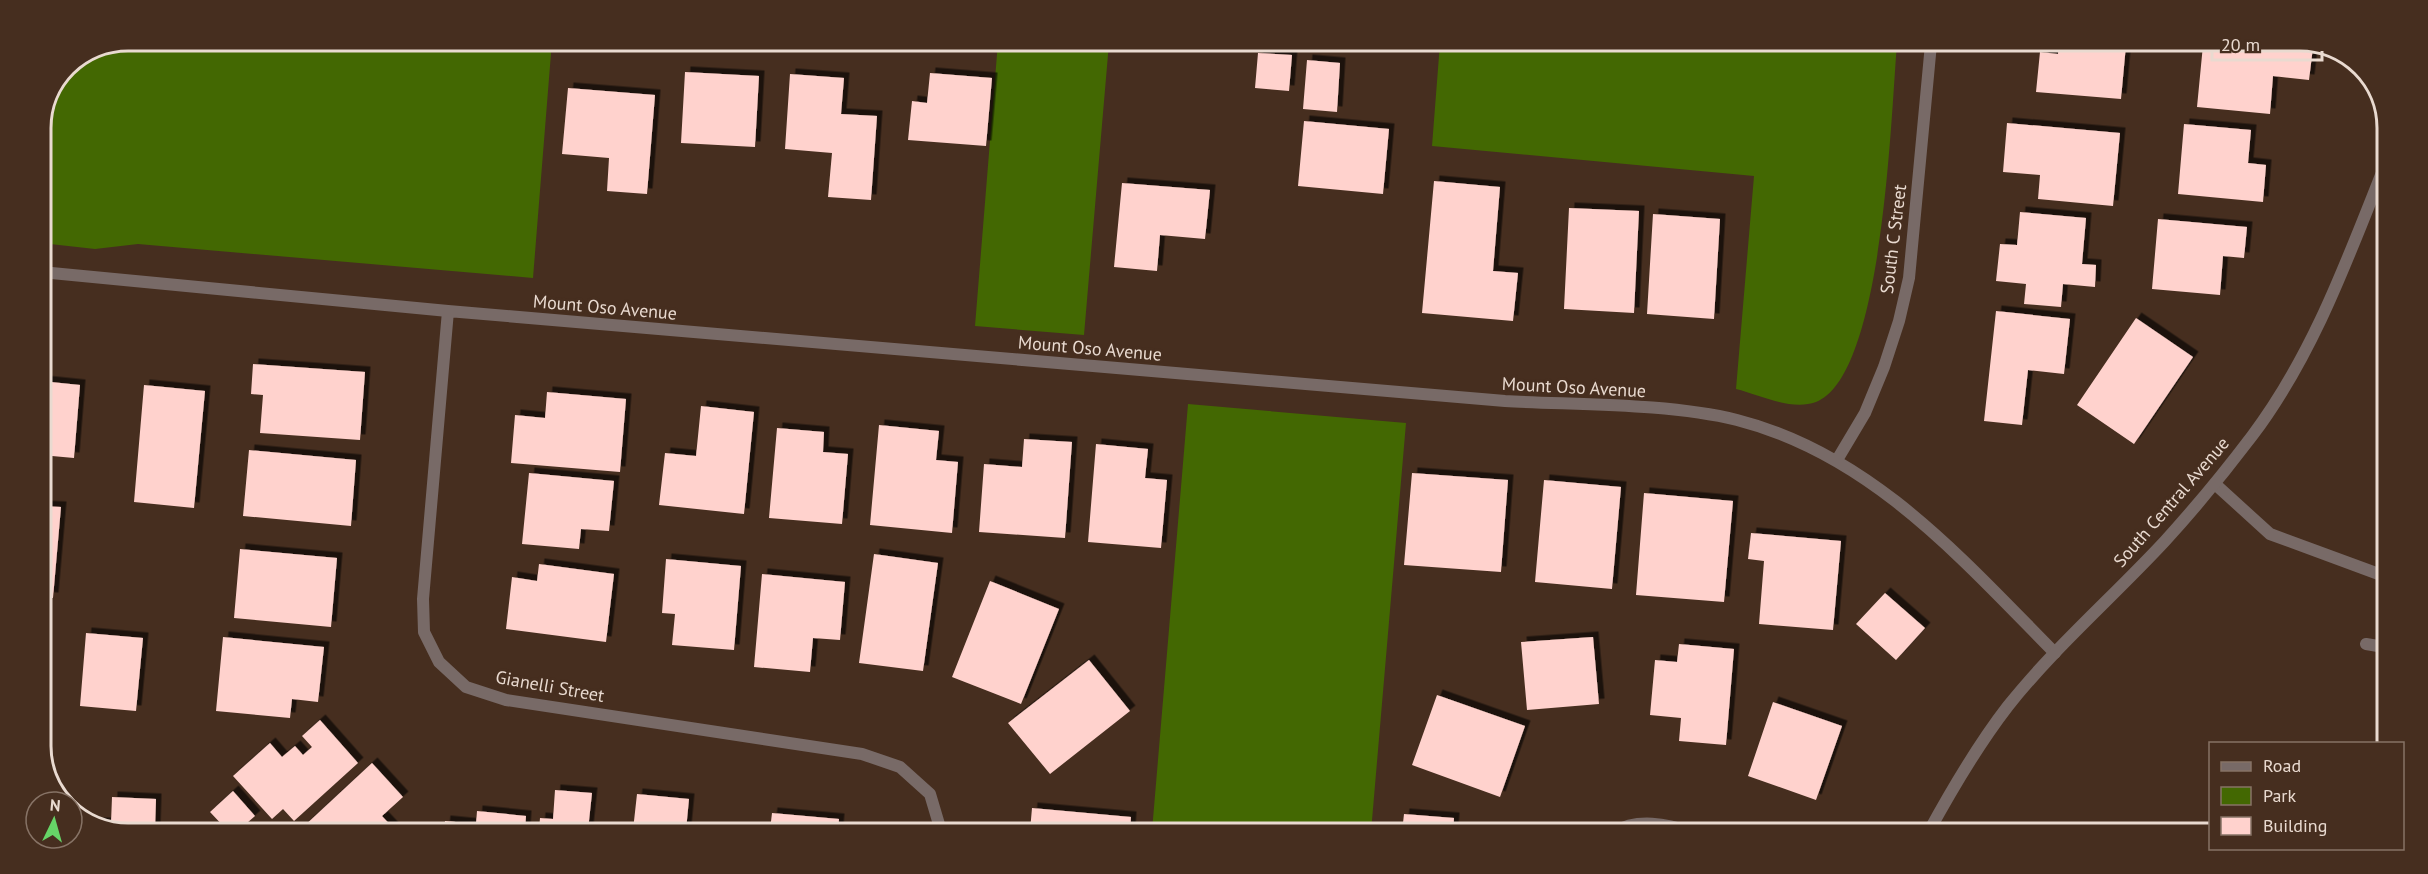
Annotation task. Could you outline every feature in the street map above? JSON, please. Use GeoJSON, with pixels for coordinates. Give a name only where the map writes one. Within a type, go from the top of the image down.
{"type":"FeatureCollection","features":[{"type":"Feature","properties":{"kind":"street","name":"South C Street"},"geometry":{"type":"LineString","coordinates":[[1837,460],[1865,413],[1899,321],[1909,278],[1930,51]]}},
{"type":"Feature","properties":{"kind":"street","name":"South Central Avenue"},"geometry":{"type":"LineString","coordinates":[[1934,823],[1979,747],[2009,705],[2055,653],[2165,541],[2215,484],[2254,434],[2305,350],[2326,310],[2377,185]]}},
{"type":"Feature","properties":{"kind":"street","name":"Mount Oso Avenue"},"geometry":{"type":"LineString","coordinates":[[51,273],[448,311],[1505,401],[1674,411],[1746,423],[1791,437],[1837,460],[1892,496],[1944,541],[2055,653]]}},
{"type":"Feature","properties":{"kind":"street","name":"Gianelli Street"},"geometry":{"type":"LineString","coordinates":[[448,311],[423,599],[424,632],[439,662],[466,687],[506,700],[862,754],[900,767],[930,794],[939,823]]}},
{"type":"Feature","properties":{"kind":"street"},"geometry":{"type":"LineString","coordinates":[[2215,484],[2270,534],[2377,573]]}},
{"type":"Feature","properties":{"kind":"street"},"geometry":{"type":"LineString","coordinates":[[2366,644],[2377,646]]}},
{"type":"Feature","properties":{"kind":"green space"},"geometry":{"type":"Polygon","coordinates":[[[128,51],[551,51],[533,278],[138,244],[95,249],[51,244],[51,128],[52,113],[64,85],[85,64],[99,57],[113,52],[128,51]]]}},
{"type":"Feature","properties":{"kind":"green space"},"geometry":{"type":"Polygon","coordinates":[[[997,51],[1108,51],[1084,335],[975,326],[997,51]]]}},
{"type":"Feature","properties":{"kind":"green space"},"geometry":{"type":"Polygon","coordinates":[[[1439,51],[1896,51],[1887,180],[1870,295],[1856,345],[1839,382],[1816,402],[1796,405],[1736,389],[1754,176],[1432,146],[1439,51]]]}},
{"type":"Feature","properties":{"kind":"green space"},"geometry":{"type":"Polygon","coordinates":[[[1188,404],[1406,423],[1372,823],[1153,823],[1188,404]]]}},
{"type":"Feature","properties":{"kind":"building"},"geometry":{"type":"Polygon","coordinates":[[[2058,51],[2125,51],[2121,99],[2036,92],[2040,52],[2058,54],[2058,51]]]}},
{"type":"Feature","properties":{"kind":"building"},"geometry":{"type":"Polygon","coordinates":[[[2202,51],[2312,52],[2309,80],[2273,76],[2270,114],[2197,107],[2202,51]]]}},
{"type":"Feature","properties":{"kind":"building"},"geometry":{"type":"Polygon","coordinates":[[[1258,53],[1292,55],[1289,91],[1255,88],[1258,53]]]}},
{"type":"Feature","properties":{"kind":"building"},"geometry":{"type":"Polygon","coordinates":[[[1307,60],[1340,63],[1337,112],[1303,109],[1307,60]]]}},
{"type":"Feature","properties":{"kind":"building"},"geometry":{"type":"Polygon","coordinates":[[[685,72],[759,76],[755,147],[681,143],[685,72]]]}},
{"type":"Feature","properties":{"kind":"building"},"geometry":{"type":"Polygon","coordinates":[[[930,73],[992,78],[986,146],[908,140],[912,101],[927,103],[930,73]]]}},
{"type":"Feature","properties":{"kind":"building"},"geometry":{"type":"Polygon","coordinates":[[[790,74],[844,78],[841,114],[877,116],[871,200],[828,197],[832,153],[785,149],[790,74]]]}},
{"type":"Feature","properties":{"kind":"building"},"geometry":{"type":"Polygon","coordinates":[[[568,88],[655,95],[647,194],[607,191],[609,158],[562,154],[568,88]]]}},
{"type":"Feature","properties":{"kind":"building"},"geometry":{"type":"Polygon","coordinates":[[[1304,121],[1389,129],[1383,194],[1298,186],[1304,121]]]}},
{"type":"Feature","properties":{"kind":"building"},"geometry":{"type":"Polygon","coordinates":[[[2007,123],[2120,133],[2113,206],[2038,199],[2040,175],[2003,172],[2007,123]]]}},
{"type":"Feature","properties":{"kind":"building"},"geometry":{"type":"Polygon","coordinates":[[[2184,124],[2251,130],[2248,163],[2266,165],[2263,202],[2178,194],[2184,124]]]}},
{"type":"Feature","properties":{"kind":"building"},"geometry":{"type":"Polygon","coordinates":[[[1434,181],[1500,187],[1493,271],[1518,273],[1513,321],[1422,313],[1434,181]]]}},
{"type":"Feature","properties":{"kind":"building"},"geometry":{"type":"Polygon","coordinates":[[[1122,183],[1210,190],[1205,239],[1160,235],[1157,271],[1114,267],[1122,183]]]}},
{"type":"Feature","properties":{"kind":"building"},"geometry":{"type":"Polygon","coordinates":[[[1569,208],[1639,211],[1634,313],[1564,309],[1569,208]]]}},
{"type":"Feature","properties":{"kind":"building"},"geometry":{"type":"Polygon","coordinates":[[[2020,212],[2086,218],[2082,264],[2096,265],[2095,287],[2063,284],[2061,307],[2024,304],[2026,284],[1996,281],[2000,244],[2017,245],[2020,212]]]}},
{"type":"Feature","properties":{"kind":"building"},"geometry":{"type":"Polygon","coordinates":[[[1653,214],[1720,219],[1714,319],[1647,314],[1653,214]]]}},
{"type":"Feature","properties":{"kind":"building"},"geometry":{"type":"Polygon","coordinates":[[[2158,219],[2247,227],[2244,258],[2223,256],[2220,295],[2152,289],[2158,219]]]}},
{"type":"Feature","properties":{"kind":"building"},"geometry":{"type":"Polygon","coordinates":[[[1996,311],[2070,319],[2064,374],[2028,370],[2022,425],[1984,421],[1996,311]]]}},
{"type":"Feature","properties":{"kind":"building"},"geometry":{"type":"Polygon","coordinates":[[[2136,318],[2193,357],[2134,444],[2077,405],[2136,318]]]}},
{"type":"Feature","properties":{"kind":"building"},"geometry":{"type":"Polygon","coordinates":[[[253,364],[365,372],[360,440],[260,433],[263,395],[251,394],[253,364]]]}},
{"type":"Feature","properties":{"kind":"building"},"geometry":{"type":"Polygon","coordinates":[[[51,382],[80,385],[74,458],[51,456],[51,382]]]}},
{"type":"Feature","properties":{"kind":"building"},"geometry":{"type":"Polygon","coordinates":[[[144,385],[205,391],[194,508],[134,502],[144,385]]]}},
{"type":"Feature","properties":{"kind":"building"},"geometry":{"type":"Polygon","coordinates":[[[547,392],[626,399],[620,472],[511,463],[515,415],[545,418],[547,392]]]}},
{"type":"Feature","properties":{"kind":"building"},"geometry":{"type":"Polygon","coordinates":[[[701,406],[754,412],[744,514],[659,505],[665,453],[696,456],[701,406]]]}},
{"type":"Feature","properties":{"kind":"building"},"geometry":{"type":"Polygon","coordinates":[[[879,425],[939,431],[936,460],[958,462],[952,533],[870,525],[879,425]]]}},
{"type":"Feature","properties":{"kind":"building"},"geometry":{"type":"Polygon","coordinates":[[[777,428],[824,432],[823,452],[848,454],[842,524],[769,518],[777,428]]]}},
{"type":"Feature","properties":{"kind":"building"},"geometry":{"type":"Polygon","coordinates":[[[1024,439],[1072,442],[1065,538],[979,532],[984,464],[1022,467],[1024,439]]]}},
{"type":"Feature","properties":{"kind":"building"},"geometry":{"type":"Polygon","coordinates":[[[1096,444],[1148,449],[1145,478],[1167,480],[1161,548],[1088,542],[1096,444]]]}},
{"type":"Feature","properties":{"kind":"building"},"geometry":{"type":"Polygon","coordinates":[[[249,450],[356,460],[351,526],[243,516],[249,450]]]}},
{"type":"Feature","properties":{"kind":"building"},"geometry":{"type":"Polygon","coordinates":[[[529,473],[614,481],[609,531],[581,529],[579,549],[522,544],[529,473]]]}},
{"type":"Feature","properties":{"kind":"building"},"geometry":{"type":"Polygon","coordinates":[[[1412,473],[1508,480],[1501,572],[1404,565],[1412,473]]]}},
{"type":"Feature","properties":{"kind":"building"},"geometry":{"type":"Polygon","coordinates":[[[1544,480],[1621,487],[1612,589],[1535,582],[1544,480]]]}},
{"type":"Feature","properties":{"kind":"building"},"geometry":{"type":"Polygon","coordinates":[[[1644,493],[1733,501],[1724,602],[1636,595],[1644,493]]]}},
{"type":"Feature","properties":{"kind":"building"},"geometry":{"type":"Polygon","coordinates":[[[51,506],[61,507],[53,598],[51,598],[51,506]]]}},
{"type":"Feature","properties":{"kind":"building"},"geometry":{"type":"Polygon","coordinates":[[[1751,533],[1841,541],[1833,630],[1759,624],[1764,561],[1748,559],[1751,533]]]}},
{"type":"Feature","properties":{"kind":"building"},"geometry":{"type":"Polygon","coordinates":[[[240,549],[337,558],[331,627],[234,618],[240,549]]]}},
{"type":"Feature","properties":{"kind":"building"},"geometry":{"type":"Polygon","coordinates":[[[874,554],[938,563],[923,671],[859,663],[874,554]]]}},
{"type":"Feature","properties":{"kind":"building"},"geometry":{"type":"Polygon","coordinates":[[[666,559],[741,566],[734,650],[672,645],[675,614],[662,613],[666,559]]]}},
{"type":"Feature","properties":{"kind":"building"},"geometry":{"type":"Polygon","coordinates":[[[539,564],[614,574],[606,642],[506,629],[512,577],[537,581],[539,564]]]}},
{"type":"Feature","properties":{"kind":"building"},"geometry":{"type":"Polygon","coordinates":[[[762,574],[845,582],[840,640],[813,638],[810,672],[754,667],[762,574]]]}},
{"type":"Feature","properties":{"kind":"building"},"geometry":{"type":"Polygon","coordinates":[[[990,581],[1059,609],[1021,704],[952,677],[990,581]]]}},
{"type":"Feature","properties":{"kind":"building"},"geometry":{"type":"Polygon","coordinates":[[[1885,593],[1925,628],[1896,660],[1856,624],[1885,593]]]}},
{"type":"Feature","properties":{"kind":"building"},"geometry":{"type":"Polygon","coordinates":[[[86,633],[143,638],[136,711],[80,706],[86,633]]]}},
{"type":"Feature","properties":{"kind":"building"},"geometry":{"type":"Polygon","coordinates":[[[223,637],[324,647],[318,702],[292,699],[290,718],[216,711],[223,637]]]}},
{"type":"Feature","properties":{"kind":"building"},"geometry":{"type":"Polygon","coordinates":[[[1593,637],[1599,704],[1527,710],[1521,642],[1593,637]]]}},
{"type":"Feature","properties":{"kind":"building"},"geometry":{"type":"Polygon","coordinates":[[[1679,644],[1734,649],[1726,745],[1679,741],[1681,718],[1650,715],[1655,660],[1677,662],[1679,644]]]}},
{"type":"Feature","properties":{"kind":"building"},"geometry":{"type":"Polygon","coordinates":[[[1089,660],[1130,711],[1050,774],[1008,723],[1089,660]]]}},
{"type":"Feature","properties":{"kind":"building"},"geometry":{"type":"Polygon","coordinates":[[[1437,695],[1525,726],[1500,797],[1412,765],[1437,695]]]}},
{"type":"Feature","properties":{"kind":"building"},"geometry":{"type":"Polygon","coordinates":[[[1773,702],[1842,726],[1816,800],[1748,776],[1773,702]]]}},
{"type":"Feature","properties":{"kind":"building"},"geometry":{"type":"Polygon","coordinates":[[[320,720],[358,763],[294,821],[283,809],[272,819],[233,776],[270,743],[282,757],[295,746],[303,755],[312,747],[302,736],[320,720]]]}},
{"type":"Feature","properties":{"kind":"building"},"geometry":{"type":"Polygon","coordinates":[[[372,763],[403,797],[382,816],[388,823],[307,823],[372,763]]]}},
{"type":"Feature","properties":{"kind":"building"},"geometry":{"type":"Polygon","coordinates":[[[555,790],[592,793],[589,823],[540,823],[540,818],[553,819],[555,790]]]}},
{"type":"Feature","properties":{"kind":"building"},"geometry":{"type":"Polygon","coordinates":[[[233,791],[255,816],[247,823],[220,823],[210,812],[233,791]]]}},
{"type":"Feature","properties":{"kind":"building"},"geometry":{"type":"Polygon","coordinates":[[[637,794],[689,799],[687,823],[634,823],[637,794]]]}},
{"type":"Feature","properties":{"kind":"building"},"geometry":{"type":"Polygon","coordinates":[[[112,797],[156,799],[155,823],[111,821],[112,797]]]}},
{"type":"Feature","properties":{"kind":"building"},"geometry":{"type":"Polygon","coordinates":[[[1032,808],[1131,817],[1131,823],[1031,823],[1032,808]]]}},
{"type":"Feature","properties":{"kind":"building"},"geometry":{"type":"Polygon","coordinates":[[[477,811],[526,816],[526,823],[476,823],[477,811]]]}},
{"type":"Feature","properties":{"kind":"building"},"geometry":{"type":"Polygon","coordinates":[[[772,813],[839,819],[839,823],[771,823],[772,813]]]}},
{"type":"Feature","properties":{"kind":"building"},"geometry":{"type":"Polygon","coordinates":[[[1404,814],[1454,818],[1454,823],[1403,823],[1404,814]]]}}]}
